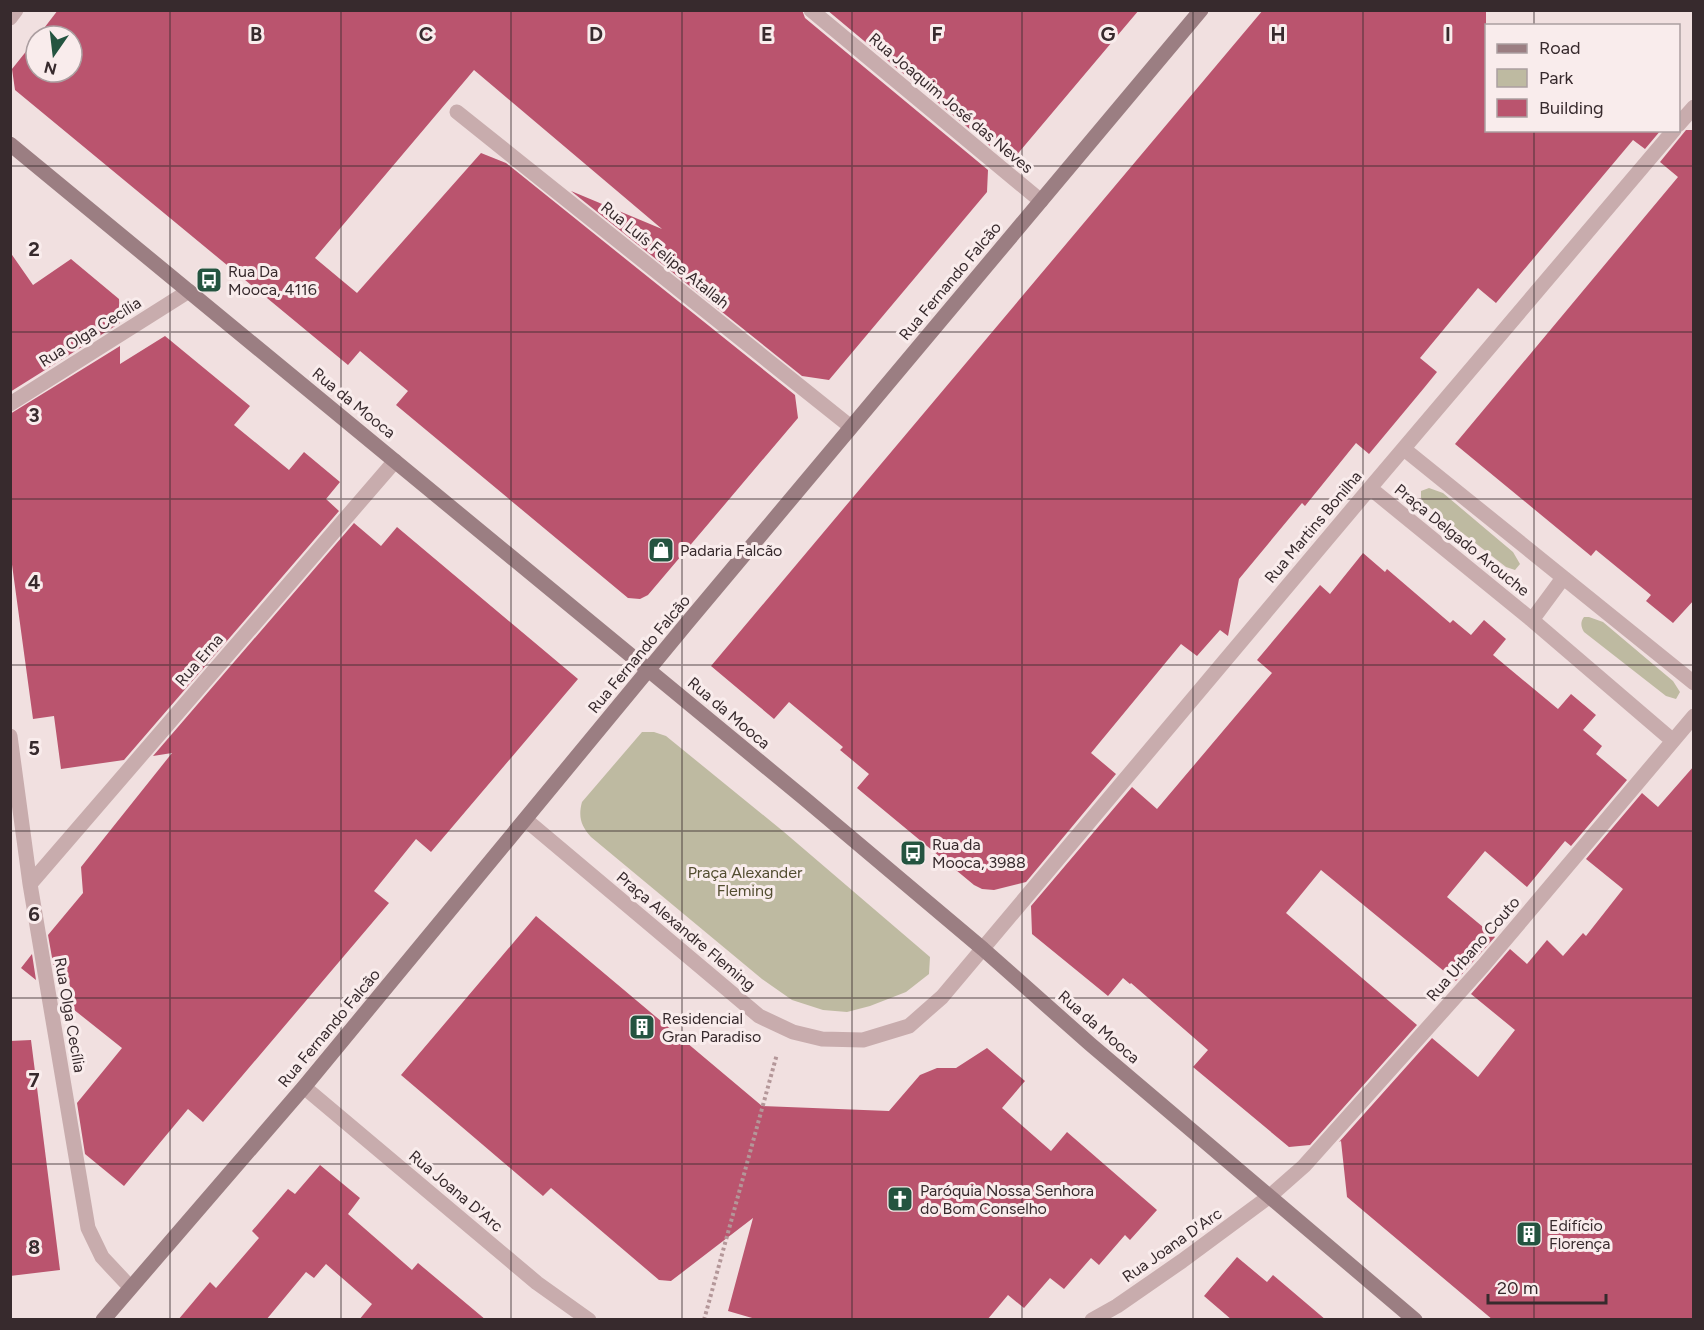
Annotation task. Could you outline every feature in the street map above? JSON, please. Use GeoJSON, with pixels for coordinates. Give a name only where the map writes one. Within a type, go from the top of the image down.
{"type":"FeatureCollection","features":[{"type":"Feature","properties":{"kind":"main road","name":"Rua Fernando Falcão"},"geometry":{"type":"LineString","coordinates":[[103,1320],[304,1087],[851,427],[1201,10]]}},
{"type":"Feature","properties":{"kind":"main road","name":"Rua da Mooca"},"geometry":{"type":"LineString","coordinates":[[10,144],[649,670],[983,949],[1090,1044],[1415,1320]]}},
{"type":"Feature","properties":{"kind":"street"},"geometry":{"type":"LineString","coordinates":[[10,18],[16,10]]}},
{"type":"Feature","properties":{"kind":"street","name":"Rua Joaquim José das Neves"},"geometry":{"type":"LineString","coordinates":[[811,10],[1041,201]]}},
{"type":"Feature","properties":{"kind":"street"},"geometry":{"type":"LineString","coordinates":[[1680,123],[1694,107]]}},
{"type":"Feature","properties":{"kind":"street","name":"Rua Luís Felipe Atallah"},"geometry":{"type":"LineString","coordinates":[[457,112],[851,427]]}},
{"type":"Feature","properties":{"kind":"street","name":"Rua Martins Bonilha"},"geometry":{"type":"LineString","coordinates":[[983,949],[1672,132]]}},
{"type":"Feature","properties":{"kind":"street","name":"Rua Olga Cecília"},"geometry":{"type":"LineString","coordinates":[[10,404],[189,291]]}},
{"type":"Feature","properties":{"kind":"street","name":"Praça Delgado Arouche"},"geometry":{"type":"LineString","coordinates":[[1404,449],[1694,682]]}},
{"type":"Feature","properties":{"kind":"street","name":"Rua Erna"},"geometry":{"type":"LineString","coordinates":[[30,884],[395,461]]}},
{"type":"Feature","properties":{"kind":"street","name":"Praça Delgado Arouche"},"geometry":{"type":"LineString","coordinates":[[1370,488],[1532,620],[1672,740]]}},
{"type":"Feature","properties":{"kind":"street","name":"Praça Delgado Arouche"},"geometry":{"type":"LineString","coordinates":[[1532,620],[1563,578]]}},
{"type":"Feature","properties":{"kind":"street","name":"Rua Urbano Couto"},"geometry":{"type":"LineString","coordinates":[[1270,1196],[1304,1166],[1475,975],[1694,716]]}},
{"type":"Feature","properties":{"kind":"street","name":"Rua Olga Cecília"},"geometry":{"type":"LineString","coordinates":[[10,736],[30,884],[88,1228],[102,1257],[130,1287]]}},
{"type":"Feature","properties":{"kind":"street","name":"Praça Alexandre Fleming"},"geometry":{"type":"LineString","coordinates":[[526,820],[759,1016],[784,1028],[822,1039],[863,1040],[909,1026],[942,998],[983,949]]}},
{"type":"Feature","properties":{"kind":"street","name":"Rua Joana D'Arc"},"geometry":{"type":"LineString","coordinates":[[304,1087],[537,1283],[589,1320]]}},
{"type":"Feature","properties":{"kind":"street","name":"Rua Joana D'Arc"},"geometry":{"type":"LineString","coordinates":[[1092,1320],[1173,1268],[1270,1196]]}},
{"type":"Feature","properties":{"kind":"path"},"geometry":{"type":"LineString","coordinates":[[704,1320],[784,1028]]}},
{"type":"Feature","properties":{"kind":"green space"},"geometry":{"type":"Polygon","coordinates":[[[1429,488],[1443,493],[1513,552],[1520,564],[1515,570],[1506,567],[1424,503],[1421,491],[1429,488]]]}},
{"type":"Feature","properties":{"kind":"green space"},"geometry":{"type":"Polygon","coordinates":[[[1584,617],[1603,622],[1673,681],[1680,692],[1676,699],[1666,696],[1584,632],[1581,624],[1584,617]]]}},
{"type":"Feature","properties":{"kind":"green space","name":"Praça Alexander Fleming"},"geometry":{"type":"Polygon","coordinates":[[[642,732],[654,732],[666,736],[784,832],[930,957],[929,974],[906,992],[847,1012],[823,1010],[792,1000],[762,979],[591,837],[581,821],[582,802],[642,732]]]}},
{"type":"Feature","properties":{"kind":"building"},"geometry":{"type":"Polygon","coordinates":[[[58,10],[802,10],[805,18],[988,170],[987,192],[829,380],[802,376],[571,191],[662,229],[474,70],[315,258],[357,293],[481,153],[506,163],[795,395],[798,418],[648,595],[640,599],[628,598],[396,405],[408,391],[360,351],[348,365],[15,90],[12,69],[24,54],[24,84],[84,84],[84,24],[47,24],[58,10]]]}},
{"type":"Feature","properties":{"kind":"building"},"geometry":{"type":"Polygon","coordinates":[[[827,10],[1139,10],[1015,157],[990,136],[990,146],[827,10]]]}},
{"type":"Feature","properties":{"kind":"building"},"geometry":{"type":"Polygon","coordinates":[[[1263,10],[1486,10],[1485,132],[1659,132],[1645,149],[1633,140],[1496,303],[1478,288],[1420,358],[1437,372],[1424,388],[1369,454],[1356,443],[1305,506],[1302,503],[1239,579],[1228,636],[1220,630],[1197,656],[1181,644],[1091,753],[1116,774],[1026,882],[994,890],[982,889],[974,885],[857,788],[869,774],[840,750],[843,747],[789,702],[774,719],[711,666],[1263,10]]]}},
{"type":"Feature","properties":{"kind":"building"},"geometry":{"type":"Polygon","coordinates":[[[1686,130],[1694,130],[1694,600],[1673,623],[1646,601],[1651,595],[1596,550],[1591,556],[1455,444],[1678,177],[1660,162],[1686,130]]]}},
{"type":"Feature","properties":{"kind":"building"},"geometry":{"type":"Polygon","coordinates":[[[10,252],[33,285],[71,259],[119,299],[120,323],[10,392],[10,252]]]}},
{"type":"Feature","properties":{"kind":"building"},"geometry":{"type":"Polygon","coordinates":[[[165,336],[250,406],[234,425],[289,470],[304,452],[340,482],[326,499],[339,511],[124,760],[61,769],[54,716],[33,719],[10,550],[10,414],[120,346],[120,364],[165,336]]]}},
{"type":"Feature","properties":{"kind":"building"},"geometry":{"type":"Polygon","coordinates":[[[354,523],[381,546],[397,527],[578,679],[431,852],[416,839],[374,891],[389,903],[203,1122],[188,1109],[124,1186],[85,1154],[77,1103],[122,1048],[73,1009],[69,979],[56,980],[48,935],[83,893],[81,867],[172,753],[153,756],[354,523]]]}},
{"type":"Feature","properties":{"kind":"building"},"geometry":{"type":"Polygon","coordinates":[[[1363,553],[1385,572],[1387,569],[1450,623],[1453,620],[1471,635],[1484,620],[1506,639],[1493,655],[1558,709],[1571,694],[1596,715],[1583,730],[1602,746],[1596,754],[1627,780],[1571,846],[1565,841],[1527,887],[1485,851],[1447,897],[1495,937],[1456,981],[1321,870],[1286,913],[1417,1025],[1310,1145],[1289,1147],[1193,1067],[1208,1050],[1131,983],[1123,978],[1108,996],[1032,934],[1031,906],[1132,787],[1157,809],[1272,673],[1257,660],[1320,585],[1330,594],[1363,553]]]}},
{"type":"Feature","properties":{"kind":"building"},"geometry":{"type":"Polygon","coordinates":[[[1694,766],[1694,1320],[1493,1320],[1347,1197],[1341,1141],[1339,1142],[1432,1038],[1478,1077],[1515,1030],[1471,994],[1510,949],[1527,964],[1547,940],[1563,956],[1583,933],[1586,936],[1623,889],[1586,859],[1642,793],[1658,807],[1694,766]]]}},
{"type":"Feature","properties":{"kind":"building"},"geometry":{"type":"Polygon","coordinates":[[[536,916],[762,1106],[889,1111],[920,1075],[937,1068],[956,1068],[987,1048],[1025,1081],[1002,1108],[1051,1151],[1067,1132],[1157,1210],[1130,1240],[1125,1235],[1099,1265],[1091,1258],[1064,1289],[1050,1278],[1024,1308],[1008,1295],[987,1320],[759,1320],[728,1311],[753,1218],[671,1281],[659,1280],[551,1188],[543,1196],[401,1075],[536,916]]]}},
{"type":"Feature","properties":{"kind":"building"},"geometry":{"type":"Polygon","coordinates":[[[32,954],[36,980],[21,968],[32,954]]]}},
{"type":"Feature","properties":{"kind":"building"},"geometry":{"type":"Polygon","coordinates":[[[31,1040],[60,1270],[10,1276],[10,1041],[31,1040]]]}},
{"type":"Feature","properties":{"kind":"building"},"geometry":{"type":"Polygon","coordinates":[[[320,1165],[360,1198],[348,1214],[412,1270],[418,1263],[486,1320],[359,1320],[372,1304],[326,1264],[314,1278],[306,1272],[266,1320],[178,1320],[210,1282],[216,1288],[259,1238],[252,1231],[288,1189],[295,1194],[320,1165]]]}},
{"type":"Feature","properties":{"kind":"building"},"geometry":{"type":"Polygon","coordinates":[[[1237,1257],[1267,1282],[1273,1275],[1326,1320],[1232,1320],[1204,1296],[1237,1257]]]}},
{"type":"Feature","properties":{"kind":"place","name":"Rua Da Mooca, 4116"},"geometry":{"type":"Point","coordinates":[209,280]}},
{"type":"Feature","properties":{"kind":"place","name":"Padaria Falcão"},"geometry":{"type":"Point","coordinates":[661,550]}},
{"type":"Feature","properties":{"kind":"place","name":"Rua da Mooca, 3988"},"geometry":{"type":"Point","coordinates":[913,853]}},
{"type":"Feature","properties":{"kind":"place","name":"Residencial Gran Paradiso"},"geometry":{"type":"Point","coordinates":[642,1027]}},
{"type":"Feature","properties":{"kind":"place","name":"Paróquia Nossa Senhora do Bom Conselho"},"geometry":{"type":"Point","coordinates":[900,1199]}},
{"type":"Feature","properties":{"kind":"place","name":"Edifício Florença"},"geometry":{"type":"Point","coordinates":[1529,1234]}}]}
